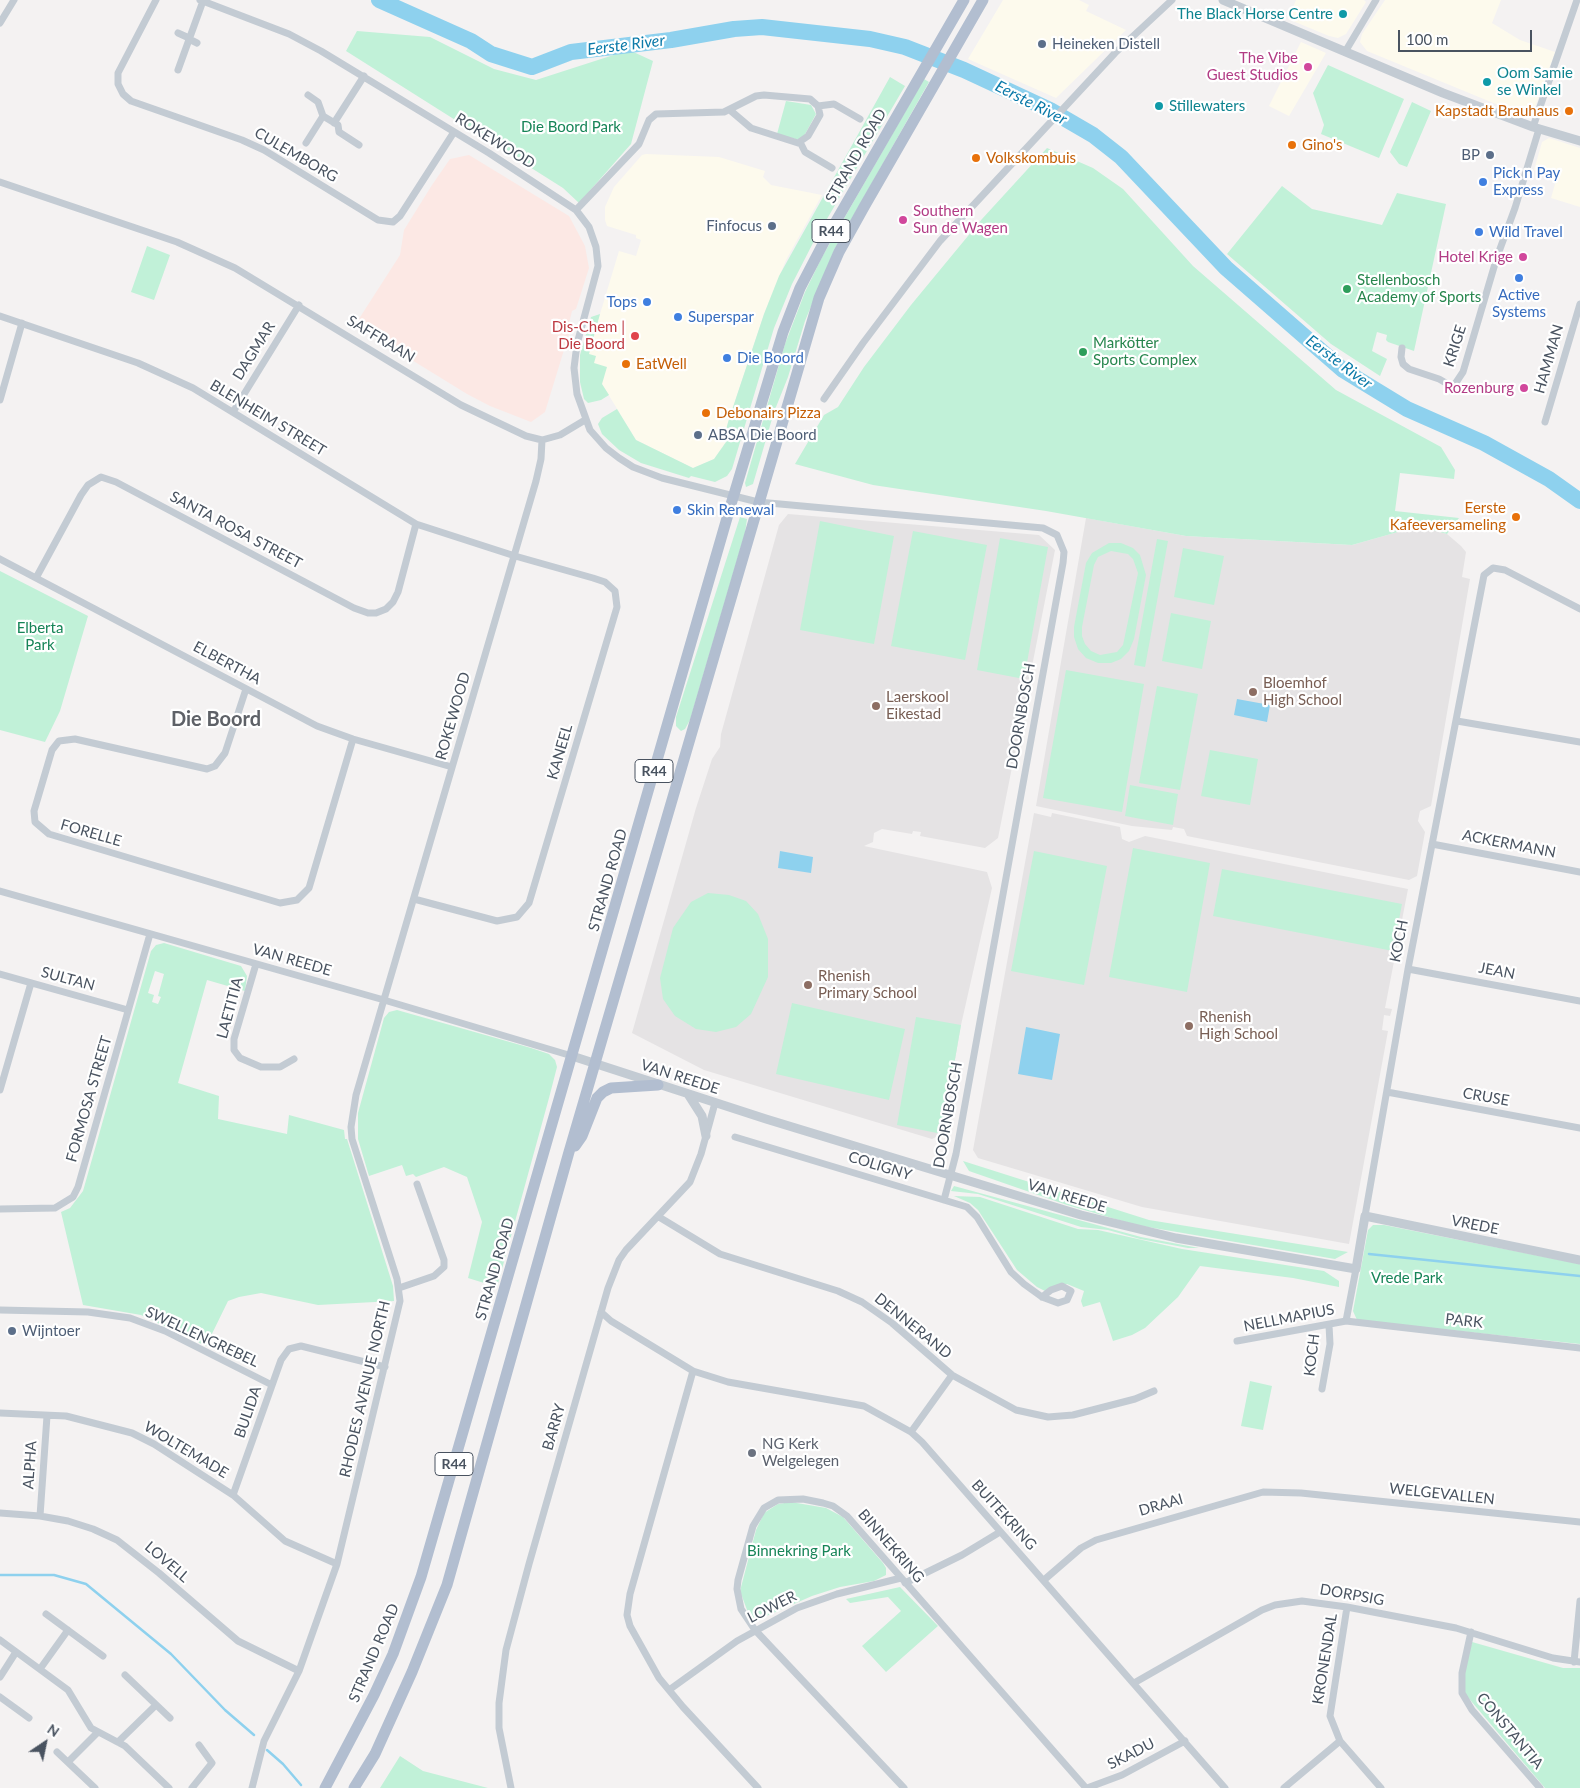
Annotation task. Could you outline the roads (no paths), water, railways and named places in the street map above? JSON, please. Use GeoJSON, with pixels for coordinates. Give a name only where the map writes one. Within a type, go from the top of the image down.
{"type":"FeatureCollection","features":[{"type":"Feature","properties":{"kind":"main road","name":"STRAND ROAD"},"geometry":{"type":"LineString","coordinates":[[325,1788],[374,1695],[399,1639],[421,1577],[733,497],[783,332],[800,288],[964,0]]}},
{"type":"Feature","properties":{"kind":"main road","name":"R44"},"geometry":{"type":"LineString","coordinates":[[354,1788],[374,1754],[412,1672],[447,1585],[569,1152],[819,298],[839,252],[983,0]]}},
{"type":"Feature","properties":{"kind":"main road"},"geometry":{"type":"LineString","coordinates":[[569,1152],[582,1136],[591,1110],[603,1092],[611,1088],[658,1085]]}},
{"type":"Feature","properties":{"kind":"street"},"geometry":{"type":"LineString","coordinates":[[0,23],[14,0]]}},
{"type":"Feature","properties":{"kind":"street","name":"CULEMBORG"},"geometry":{"type":"LineString","coordinates":[[156,0],[118,73],[118,84],[123,94],[131,101],[242,140],[264,150],[378,220],[393,222],[400,216],[454,132]]}},
{"type":"Feature","properties":{"kind":"street"},"geometry":{"type":"LineString","coordinates":[[178,70],[201,0]]}},
{"type":"Feature","properties":{"kind":"street","name":"ROKEWOOD"},"geometry":{"type":"LineString","coordinates":[[201,0],[289,34],[364,76],[576,210],[589,226],[596,246],[598,266],[577,344],[574,368],[577,394],[585,420]]}},
{"type":"Feature","properties":{"kind":"street"},"geometry":{"type":"LineString","coordinates":[[824,399],[868,335],[940,241],[1115,53],[1172,0]]}},
{"type":"Feature","properties":{"kind":"street"},"geometry":{"type":"LineString","coordinates":[[1223,0],[1443,93],[1536,128],[1580,141]]}},
{"type":"Feature","properties":{"kind":"street"},"geometry":{"type":"LineString","coordinates":[[1346,52],[1376,0]]}},
{"type":"Feature","properties":{"kind":"street"},"geometry":{"type":"LineString","coordinates":[[1536,128],[1577,5]]}},
{"type":"Feature","properties":{"kind":"street"},"geometry":{"type":"LineString","coordinates":[[178,33],[197,43]]}},
{"type":"Feature","properties":{"kind":"street"},"geometry":{"type":"LineString","coordinates":[[334,123],[364,76]]}},
{"type":"Feature","properties":{"kind":"street"},"geometry":{"type":"LineString","coordinates":[[308,95],[318,102],[323,116],[338,125],[339,132],[358,145]]}},
{"type":"Feature","properties":{"kind":"street"},"geometry":{"type":"LineString","coordinates":[[576,210],[639,144],[652,116],[660,113],[702,114],[730,111],[756,96],[764,95],[810,99],[818,106],[820,115],[808,136],[800,142],[793,142],[758,131],[730,111]]}},
{"type":"Feature","properties":{"kind":"street"},"geometry":{"type":"LineString","coordinates":[[818,106],[834,104],[860,119]]}},
{"type":"Feature","properties":{"kind":"street"},"geometry":{"type":"LineString","coordinates":[[306,143],[323,116]]}},
{"type":"Feature","properties":{"kind":"street","name":"KRIGE"},"geometry":{"type":"LineString","coordinates":[[1402,348],[1400,357],[1403,364],[1409,369],[1439,379],[1453,387],[1463,372],[1497,257],[1515,208],[1536,128]]}},
{"type":"Feature","properties":{"kind":"street"},"geometry":{"type":"LineString","coordinates":[[800,142],[805,152],[832,168]]}},
{"type":"Feature","properties":{"kind":"street","name":"SAFFRAAN"},"geometry":{"type":"LineString","coordinates":[[0,182],[205,253],[256,279],[461,405],[526,436],[542,440]]}},
{"type":"Feature","properties":{"kind":"street","name":"HAMMAN"},"geometry":{"type":"LineString","coordinates":[[1545,422],[1580,304]]}},
{"type":"Feature","properties":{"kind":"street","name":"DAGMAR"},"geometry":{"type":"LineString","coordinates":[[232,412],[299,305]]}},
{"type":"Feature","properties":{"kind":"street","name":"BLENHEIM STREET"},"geometry":{"type":"LineString","coordinates":[[0,316],[159,372],[232,412],[416,524],[515,556]]}},
{"type":"Feature","properties":{"kind":"street"},"geometry":{"type":"LineString","coordinates":[[0,400],[22,324]]}},
{"type":"Feature","properties":{"kind":"street"},"geometry":{"type":"LineString","coordinates":[[542,440],[560,435],[585,420],[590,430],[606,448],[633,467],[662,478],[733,497]]}},
{"type":"Feature","properties":{"kind":"street","name":"ROKEWOOD"},"geometry":{"type":"LineString","coordinates":[[384,1000],[515,556],[539,469],[542,440]]}},
{"type":"Feature","properties":{"kind":"street","name":"SANTA ROSA STREET"},"geometry":{"type":"LineString","coordinates":[[36,578],[81,495],[88,485],[101,477],[116,482],[354,608],[368,613],[376,613],[386,609],[393,602],[398,592],[416,524]]}},
{"type":"Feature","properties":{"kind":"street","name":"DOORNBOSCH"},"geometry":{"type":"LineString","coordinates":[[733,497],[758,502],[1043,528],[1057,535],[1062,543],[1064,552],[1063,563],[951,1175],[944,1200]]}},
{"type":"Feature","properties":{"kind":"street","name":"KANEEL"},"geometry":{"type":"LineString","coordinates":[[414,899],[497,921],[516,917],[524,910],[532,898],[618,599],[615,591],[605,582],[515,556]]}},
{"type":"Feature","properties":{"kind":"street","name":"ELBERTHA"},"geometry":{"type":"LineString","coordinates":[[0,559],[318,726],[353,739],[452,767]]}},
{"type":"Feature","properties":{"kind":"street","name":"KOCH"},"geometry":{"type":"LineString","coordinates":[[1346,1321],[1408,969],[1457,721],[1479,590],[1488,569],[1505,570],[1580,609]]}},
{"type":"Feature","properties":{"kind":"street","name":"FORELLE"},"geometry":{"type":"LineString","coordinates":[[246,689],[225,753],[215,766],[207,769],[74,738],[58,742],[52,750],[34,811],[38,827],[48,834],[280,902],[297,900],[309,888],[353,739]]}},
{"type":"Feature","properties":{"kind":"street"},"geometry":{"type":"LineString","coordinates":[[1457,721],[1580,742]]}},
{"type":"Feature","properties":{"kind":"street","name":"ACKERMANN"},"geometry":{"type":"LineString","coordinates":[[1432,844],[1580,872]]}},
{"type":"Feature","properties":{"kind":"street","name":"VAN REEDE"},"geometry":{"type":"LineString","coordinates":[[0,891],[384,1000],[572,1056],[715,1103],[1121,1226],[1176,1238],[1356,1269]]}},
{"type":"Feature","properties":{"kind":"street","name":"FORMOSA STREET"},"geometry":{"type":"LineString","coordinates":[[0,1209],[56,1208],[73,1197],[78,1187],[150,934]]}},
{"type":"Feature","properties":{"kind":"street","name":"LAETITIA"},"geometry":{"type":"LineString","coordinates":[[256,964],[234,1039],[234,1050],[240,1058],[261,1067],[280,1067],[294,1059]]}},
{"type":"Feature","properties":{"kind":"street","name":"JEAN"},"geometry":{"type":"LineString","coordinates":[[1408,969],[1580,1001]]}},
{"type":"Feature","properties":{"kind":"street","name":"SULTAN"},"geometry":{"type":"LineString","coordinates":[[0,974],[128,1010]]}},
{"type":"Feature","properties":{"kind":"street"},"geometry":{"type":"LineString","coordinates":[[0,1090],[31,983]]}},
{"type":"Feature","properties":{"kind":"street","name":"RHODES AVENUE NORTH"},"geometry":{"type":"LineString","coordinates":[[252,1788],[261,1748],[299,1671],[337,1564],[397,1317],[399,1288],[357,1156],[351,1127],[356,1095],[384,1000]]}},
{"type":"Feature","properties":{"kind":"street","name":"CRUSE"},"geometry":{"type":"LineString","coordinates":[[1387,1092],[1580,1128]]}},
{"type":"Feature","properties":{"kind":"street"},"geometry":{"type":"LineString","coordinates":[[688,1094],[702,1116],[706,1136]]}},
{"type":"Feature","properties":{"kind":"street","name":"BARRY"},"geometry":{"type":"LineString","coordinates":[[511,1788],[499,1728],[499,1703],[506,1650],[528,1564],[601,1312],[619,1260],[690,1182],[715,1103]]}},
{"type":"Feature","properties":{"kind":"street","name":"COLIGNY"},"geometry":{"type":"LineString","coordinates":[[735,1137],[961,1204],[973,1212],[1011,1272],[1042,1297],[1052,1302],[1064,1302],[1071,1294],[1066,1287],[1057,1288],[1042,1297]]}},
{"type":"Feature","properties":{"kind":"street"},"geometry":{"type":"LineString","coordinates":[[399,1288],[434,1276],[444,1267],[444,1260],[417,1184]]}},
{"type":"Feature","properties":{"kind":"street","name":"VREDE"},"geometry":{"type":"LineString","coordinates":[[1365,1216],[1580,1260]]}},
{"type":"Feature","properties":{"kind":"street","name":"DENNERAND"},"geometry":{"type":"LineString","coordinates":[[658,1217],[720,1254],[828,1287],[862,1302],[892,1323],[952,1375],[1016,1410],[1048,1417],[1084,1414],[1135,1399],[1154,1390]]}},
{"type":"Feature","properties":{"kind":"street","name":"SWELLENGREBEL"},"geometry":{"type":"LineString","coordinates":[[0,1310],[88,1312],[130,1318],[165,1331],[272,1385]]}},
{"type":"Feature","properties":{"kind":"street","name":"BUITEKRING"},"geometry":{"type":"LineString","coordinates":[[601,1312],[618,1325],[693,1371],[728,1382],[864,1406],[911,1432],[1044,1580],[1225,1788]]}},
{"type":"Feature","properties":{"kind":"street","name":"NELLMAPIUS"},"geometry":{"type":"LineString","coordinates":[[1238,1341],[1346,1321]]}},
{"type":"Feature","properties":{"kind":"street","name":"PARK"},"geometry":{"type":"LineString","coordinates":[[1346,1321],[1580,1348]]}},
{"type":"Feature","properties":{"kind":"street","name":"KOCH"},"geometry":{"type":"LineString","coordinates":[[1322,1389],[1330,1344],[1329,1325]]}},
{"type":"Feature","properties":{"kind":"street","name":"BULIDA"},"geometry":{"type":"LineString","coordinates":[[233,1495],[281,1360],[289,1349],[294,1346],[301,1346],[385,1366]]}},
{"type":"Feature","properties":{"kind":"street"},"geometry":{"type":"LineString","coordinates":[[693,1371],[628,1606],[630,1626],[648,1660],[669,1690],[754,1787]]}},
{"type":"Feature","properties":{"kind":"street"},"geometry":{"type":"LineString","coordinates":[[911,1432],[952,1375]]}},
{"type":"Feature","properties":{"kind":"street","name":"WOLTEMADE"},"geometry":{"type":"LineString","coordinates":[[0,1413],[72,1417],[132,1433],[154,1444],[233,1495],[285,1541],[337,1564]]}},
{"type":"Feature","properties":{"kind":"street","name":"ALPHA"},"geometry":{"type":"LineString","coordinates":[[40,1516],[47,1416]]}},
{"type":"Feature","properties":{"kind":"street","name":"DRAAI"},"geometry":{"type":"LineString","coordinates":[[1044,1580],[1081,1548],[1106,1536],[1253,1494],[1273,1491],[1300,1493]]}},
{"type":"Feature","properties":{"kind":"street","name":"WELGEVALLEN"},"geometry":{"type":"LineString","coordinates":[[1300,1493],[1580,1522]]}},
{"type":"Feature","properties":{"kind":"street","name":"BINNEKRING"},"geometry":{"type":"LineString","coordinates":[[904,1788],[755,1630],[742,1609],[737,1589],[738,1580],[756,1519],[764,1508],[778,1500],[803,1499],[840,1510],[1086,1788]]}},
{"type":"Feature","properties":{"kind":"street","name":"LOVELL"},"geometry":{"type":"LineString","coordinates":[[0,1513],[40,1516],[93,1529],[117,1540],[146,1561],[238,1641],[299,1671]]}},
{"type":"Feature","properties":{"kind":"street","name":"LOWER"},"geometry":{"type":"LineString","coordinates":[[669,1690],[755,1630],[797,1608],[818,1600],[903,1580],[962,1556],[1000,1532]]}},
{"type":"Feature","properties":{"kind":"street","name":"DORPSIG"},"geometry":{"type":"LineString","coordinates":[[1134,1683],[1275,1605],[1302,1601],[1347,1607],[1471,1632],[1546,1656],[1577,1662]]}},
{"type":"Feature","properties":{"kind":"street"},"geometry":{"type":"LineString","coordinates":[[1577,1662],[1580,1601]]}},
{"type":"Feature","properties":{"kind":"street","name":"KRONENDAL"},"geometry":{"type":"LineString","coordinates":[[1347,1607],[1330,1707],[1332,1727],[1340,1741],[1382,1788]]}},
{"type":"Feature","properties":{"kind":"street"},"geometry":{"type":"LineString","coordinates":[[46,1614],[103,1656]]}},
{"type":"Feature","properties":{"kind":"street"},"geometry":{"type":"LineString","coordinates":[[40,1669],[68,1630]]}},
{"type":"Feature","properties":{"kind":"street","name":"CONSTANTIA"},"geometry":{"type":"LineString","coordinates":[[1471,1632],[1462,1673],[1462,1693],[1472,1710],[1540,1788]]}},
{"type":"Feature","properties":{"kind":"street"},"geometry":{"type":"LineString","coordinates":[[0,1640],[68,1690],[86,1722],[97,1733],[118,1742],[169,1788]]}},
{"type":"Feature","properties":{"kind":"street"},"geometry":{"type":"LineString","coordinates":[[0,1677],[16,1652]]}},
{"type":"Feature","properties":{"kind":"street"},"geometry":{"type":"LineString","coordinates":[[125,1675],[170,1718]]}},
{"type":"Feature","properties":{"kind":"street"},"geometry":{"type":"LineString","coordinates":[[0,1697],[30,1718]]}},
{"type":"Feature","properties":{"kind":"street"},"geometry":{"type":"LineString","coordinates":[[118,1742],[156,1705]]}},
{"type":"Feature","properties":{"kind":"street"},"geometry":{"type":"LineString","coordinates":[[68,1762],[97,1733]]}},
{"type":"Feature","properties":{"kind":"street","name":"SKADU"},"geometry":{"type":"LineString","coordinates":[[1086,1788],[1122,1775],[1185,1741]]}},
{"type":"Feature","properties":{"kind":"street"},"geometry":{"type":"LineString","coordinates":[[1284,1788],[1340,1741]]}},
{"type":"Feature","properties":{"kind":"street"},"geometry":{"type":"LineString","coordinates":[[192,1788],[209,1770],[212,1763],[199,1745]]}},
{"type":"Feature","properties":{"kind":"street"},"geometry":{"type":"LineString","coordinates":[[57,1752],[95,1788]]}},
{"type":"Feature","properties":{"kind":"water"},"geometry":{"type":"Polygon","coordinates":[[[1237,699],[1270,705],[1267,722],[1234,715],[1237,699]]]}},
{"type":"Feature","properties":{"kind":"water"},"geometry":{"type":"Polygon","coordinates":[[[780,851],[813,857],[811,873],[778,868],[780,851]]]}},
{"type":"Feature","properties":{"kind":"water"},"geometry":{"type":"Polygon","coordinates":[[[1026,1027],[1060,1034],[1052,1080],[1018,1074],[1026,1027]]]}},
{"type":"Feature","properties":{"kind":"waterway","name":"Eerste River"},"geometry":{"type":"LineString","coordinates":[[379,0],[471,41],[491,54],[532,67],[571,52],[671,40],[734,29],[762,27],[870,39],[905,47],[964,70],[1050,110],[1093,135],[1121,157],[1226,268],[1343,370],[1407,409],[1484,443],[1549,479],[1580,501]]}},
{"type":"Feature","properties":{"kind":"waterway"},"geometry":{"type":"LineString","coordinates":[[1369,1254],[1580,1276]]}},
{"type":"Feature","properties":{"kind":"waterway"},"geometry":{"type":"LineString","coordinates":[[0,1575],[54,1575],[86,1584],[171,1654],[225,1710],[254,1735]]}},
{"type":"Feature","properties":{"kind":"waterway"},"geometry":{"type":"LineString","coordinates":[[267,1750],[283,1764],[301,1785]]}},
{"type":"Feature","properties":{"kind":"place","name":"The Black Horse Centre"},"geometry":{"type":"Point","coordinates":[1343,14]}},
{"type":"Feature","properties":{"kind":"place","name":"Heineken Distell"},"geometry":{"type":"Point","coordinates":[1042,44]}},
{"type":"Feature","properties":{"kind":"place","name":"The Vibe Guest Studios"},"geometry":{"type":"Point","coordinates":[1308,67]}},
{"type":"Feature","properties":{"kind":"place","name":"Oom Samie se Winkel"},"geometry":{"type":"Point","coordinates":[1487,82]}},
{"type":"Feature","properties":{"kind":"place","name":"Stillewaters"},"geometry":{"type":"Point","coordinates":[1159,106]}},
{"type":"Feature","properties":{"kind":"place","name":"Kapstadt Brauhaus"},"geometry":{"type":"Point","coordinates":[1569,111]}},
{"type":"Feature","properties":{"kind":"place","name":"Gino's"},"geometry":{"type":"Point","coordinates":[1292,145]}},
{"type":"Feature","properties":{"kind":"place","name":"BP"},"geometry":{"type":"Point","coordinates":[1490,155]}},
{"type":"Feature","properties":{"kind":"place","name":"Volkskombuis"},"geometry":{"type":"Point","coordinates":[976,158]}},
{"type":"Feature","properties":{"kind":"place","name":"Pick n Pay Express"},"geometry":{"type":"Point","coordinates":[1483,182]}},
{"type":"Feature","properties":{"kind":"place","name":"Southern Sun de Wagen"},"geometry":{"type":"Point","coordinates":[903,220]}},
{"type":"Feature","properties":{"kind":"place","name":"Finfocus"},"geometry":{"type":"Point","coordinates":[772,226]}},
{"type":"Feature","properties":{"kind":"place","name":"Wild Travel"},"geometry":{"type":"Point","coordinates":[1479,232]}},
{"type":"Feature","properties":{"kind":"place","name":"Hotel Krige"},"geometry":{"type":"Point","coordinates":[1523,257]}},
{"type":"Feature","properties":{"kind":"place","name":"Active Systems"},"geometry":{"type":"Point","coordinates":[1519,278]}},
{"type":"Feature","properties":{"kind":"place","name":"Stellenbosch Academy of Sports"},"geometry":{"type":"Point","coordinates":[1347,289]}},
{"type":"Feature","properties":{"kind":"place","name":"Tops"},"geometry":{"type":"Point","coordinates":[647,302]}},
{"type":"Feature","properties":{"kind":"place","name":"Superspar"},"geometry":{"type":"Point","coordinates":[678,317]}},
{"type":"Feature","properties":{"kind":"place","name":"Dis-Chem | Die Boord"},"geometry":{"type":"Point","coordinates":[635,336]}},
{"type":"Feature","properties":{"kind":"place","name":"Markötter Sports Complex"},"geometry":{"type":"Point","coordinates":[1083,352]}},
{"type":"Feature","properties":{"kind":"place","name":"Die Boord"},"geometry":{"type":"Point","coordinates":[727,358]}},
{"type":"Feature","properties":{"kind":"place","name":"EatWell"},"geometry":{"type":"Point","coordinates":[626,364]}},
{"type":"Feature","properties":{"kind":"place","name":"Rozenburg"},"geometry":{"type":"Point","coordinates":[1524,388]}},
{"type":"Feature","properties":{"kind":"place","name":"Debonairs Pizza"},"geometry":{"type":"Point","coordinates":[706,413]}},
{"type":"Feature","properties":{"kind":"place","name":"ABSA Die Boord"},"geometry":{"type":"Point","coordinates":[698,435]}},
{"type":"Feature","properties":{"kind":"place","name":"Skin Renewal"},"geometry":{"type":"Point","coordinates":[677,510]}},
{"type":"Feature","properties":{"kind":"place","name":"Eerste Kafeeversameling"},"geometry":{"type":"Point","coordinates":[1516,517]}},
{"type":"Feature","properties":{"kind":"place","name":"Bloemhof High School"},"geometry":{"type":"Point","coordinates":[1253,692]}},
{"type":"Feature","properties":{"kind":"place","name":"Laerskool Eikestad"},"geometry":{"type":"Point","coordinates":[876,706]}},
{"type":"Feature","properties":{"kind":"place","name":"Rhenish Primary School"},"geometry":{"type":"Point","coordinates":[808,985]}},
{"type":"Feature","properties":{"kind":"place","name":"Rhenish High School"},"geometry":{"type":"Point","coordinates":[1189,1026]}},
{"type":"Feature","properties":{"kind":"place","name":"Wijntoer"},"geometry":{"type":"Point","coordinates":[12,1331]}},
{"type":"Feature","properties":{"kind":"place","name":"NG Kerk Welgelegen"},"geometry":{"type":"Point","coordinates":[752,1453]}},
{"type":"Feature","properties":{"kind":"district","name":"Die Boord"},"geometry":{"type":"Point","coordinates":[216,720]}},
{"type":"Feature","properties":{"kind":"park label","name":"Die Boord Park"},"geometry":{"type":"Point","coordinates":[571,127]}},
{"type":"Feature","properties":{"kind":"park label","name":"Elberta Park"},"geometry":{"type":"Point","coordinates":[40,636]}},
{"type":"Feature","properties":{"kind":"park label","name":"Vrede Park"},"geometry":{"type":"Point","coordinates":[1407,1278]}},
{"type":"Feature","properties":{"kind":"park label","name":"Binnekring Park"},"geometry":{"type":"Point","coordinates":[799,1551]}}]}
